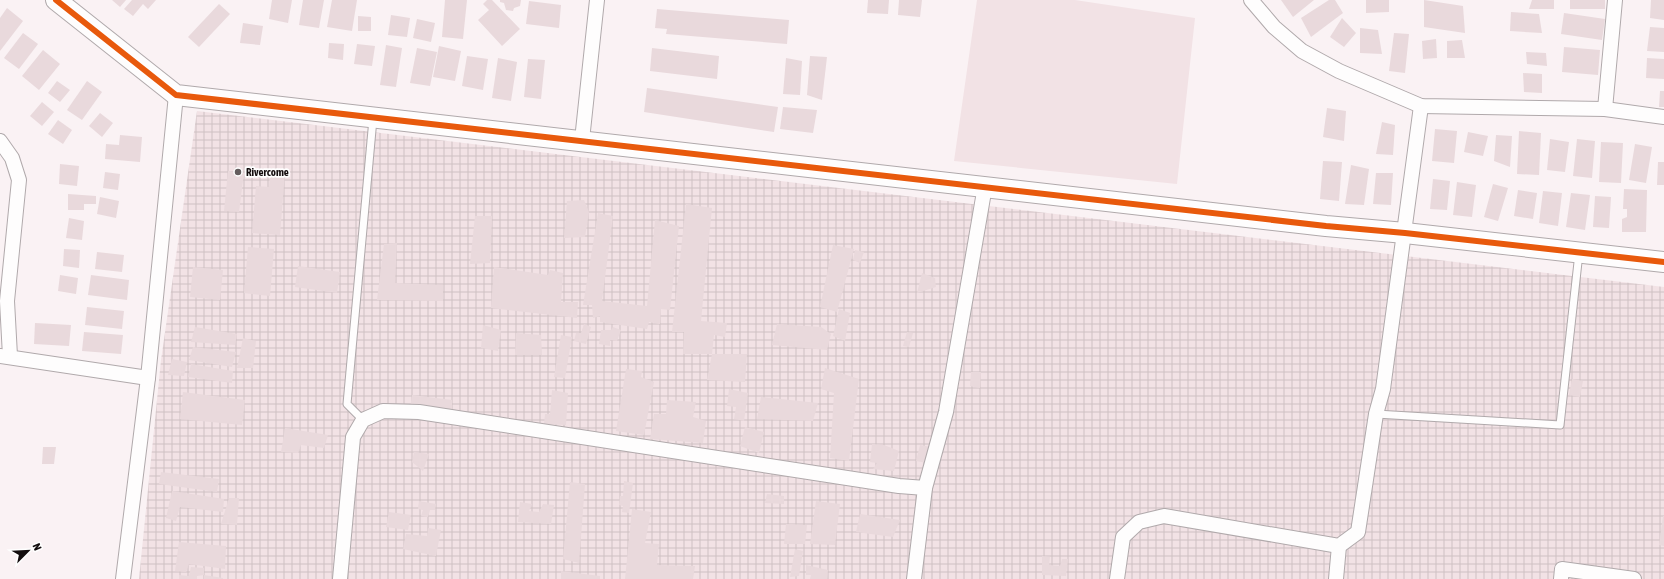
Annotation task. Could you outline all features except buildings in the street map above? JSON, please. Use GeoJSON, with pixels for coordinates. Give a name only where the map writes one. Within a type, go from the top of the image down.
{"type":"FeatureCollection","features":[{"type":"Feature","properties":{"kind":"street"},"geometry":{"type":"LineString","coordinates":[[56,0],[176,95],[582,140],[1326,226],[1405,233],[1664,262]]}},
{"type":"Feature","properties":{"kind":"street"},"geometry":{"type":"LineString","coordinates":[[582,140],[597,0]]}},
{"type":"Feature","properties":{"kind":"street"},"geometry":{"type":"LineString","coordinates":[[1251,0],[1274,27],[1302,51],[1339,71],[1421,106],[1605,109],[1664,117]]}},
{"type":"Feature","properties":{"kind":"street"},"geometry":{"type":"LineString","coordinates":[[1605,109],[1615,0]]}},
{"type":"Feature","properties":{"kind":"street"},"geometry":{"type":"LineString","coordinates":[[123,579],[148,378],[176,95]]}},
{"type":"Feature","properties":{"kind":"street"},"geometry":{"type":"LineString","coordinates":[[1336,579],[1340,546],[1358,532],[1376,414],[1383,389],[1421,106]]}},
{"type":"Feature","properties":{"kind":"street"},"geometry":{"type":"LineString","coordinates":[[0,141],[12,158],[19,180],[7,301],[5,356],[148,378]]}},
{"type":"Feature","properties":{"kind":"street"},"geometry":{"type":"LineString","coordinates":[[914,579],[925,488],[946,412],[985,186]]}},
{"type":"Feature","properties":{"kind":"street"},"geometry":{"type":"LineString","coordinates":[[0,288],[7,301]]}},
{"type":"Feature","properties":{"kind":"street"},"geometry":{"type":"LineString","coordinates":[[340,579],[353,437],[363,420],[382,411],[419,412],[899,486],[925,488]]}},
{"type":"Feature","properties":{"kind":"street"},"geometry":{"type":"LineString","coordinates":[[1117,579],[1123,537],[1139,522],[1164,516],[1340,546]]}},
{"type":"Feature","properties":{"kind":"street"},"geometry":{"type":"LineString","coordinates":[[1561,579],[1562,570],[1634,579]]}},
{"type":"Feature","properties":{"kind":"lane"},"geometry":{"type":"LineString","coordinates":[[363,420],[347,404],[374,117]]}},
{"type":"Feature","properties":{"kind":"lane"},"geometry":{"type":"LineString","coordinates":[[1376,414],[1560,425],[1579,253]]}},
{"type":"Feature","properties":{"kind":"shaded area"},"geometry":{"type":"Polygon","coordinates":[[[977,0],[1075,0],[1195,18],[1177,184],[954,161],[977,0]]]}},
{"type":"Feature","properties":{"kind":"shaded area"},"geometry":{"type":"Polygon","coordinates":[[[197,111],[1664,287],[1664,579],[139,579],[161,360],[197,111]]]}},
{"type":"Feature","properties":{"kind":"cycle path"},"geometry":{"type":"LineString","coordinates":[[56,0],[176,95],[1326,226],[1405,233],[1664,262]]}},
{"type":"Feature","properties":{"kind":"place","name":"Rivercome"},"geometry":{"type":"Point","coordinates":[238,172]}}]}
